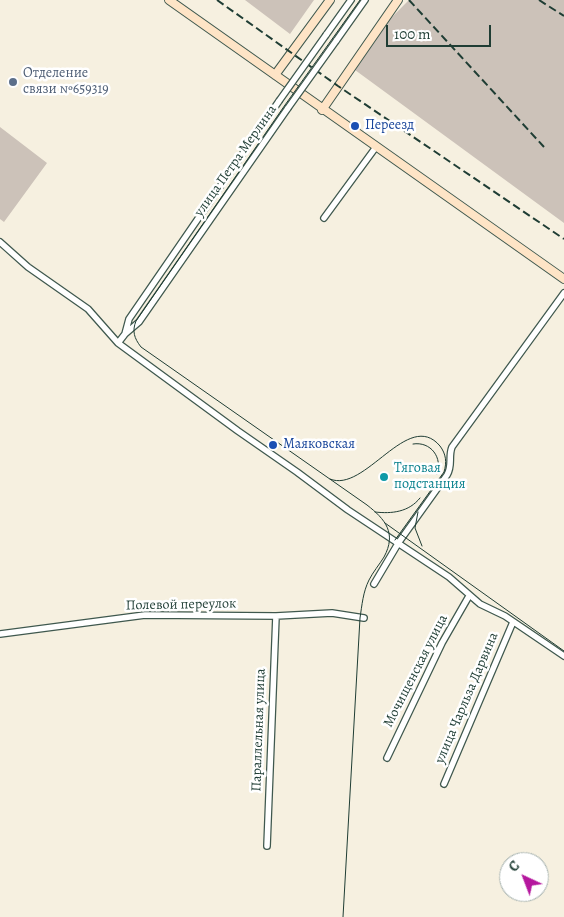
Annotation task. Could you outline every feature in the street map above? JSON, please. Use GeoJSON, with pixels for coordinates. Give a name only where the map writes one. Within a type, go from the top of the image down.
{"type":"FeatureCollection","features":[{"type":"Feature","properties":{"kind":"main road"},"geometry":{"type":"LineString","coordinates":[[169,0],[322,110],[564,279]]}},
{"type":"Feature","properties":{"kind":"main road"},"geometry":{"type":"LineString","coordinates":[[275,75],[330,0]]}},
{"type":"Feature","properties":{"kind":"main road"},"geometry":{"type":"LineString","coordinates":[[322,110],[398,0]]}},
{"type":"Feature","properties":{"kind":"street","name":"улица Петра Мерлина"},"geometry":{"type":"LineString","coordinates":[[125,334],[129,320],[279,101],[351,0]]}},
{"type":"Feature","properties":{"kind":"street","name":"улица Петра Мерлина"},"geometry":{"type":"LineString","coordinates":[[118,343],[139,322],[365,0]]}},
{"type":"Feature","properties":{"kind":"street"},"geometry":{"type":"LineString","coordinates":[[324,218],[376,147]]}},
{"type":"Feature","properties":{"kind":"street"},"geometry":{"type":"LineString","coordinates":[[0,242],[28,267],[88,309],[118,343],[348,510],[450,577],[480,604],[512,622],[564,656]]}},
{"type":"Feature","properties":{"kind":"street"},"geometry":{"type":"LineString","coordinates":[[374,584],[399,542],[447,475],[451,466],[450,452],[452,447],[564,293]]}},
{"type":"Feature","properties":{"kind":"street","name":"Мочищенская улица"},"geometry":{"type":"LineString","coordinates":[[387,758],[442,643],[469,596]]}},
{"type":"Feature","properties":{"kind":"street","name":"Полевой переулок"},"geometry":{"type":"LineString","coordinates":[[0,634],[145,615],[276,616],[332,613],[364,618]]}},
{"type":"Feature","properties":{"kind":"street","name":"Параллельная улица"},"geometry":{"type":"LineString","coordinates":[[267,846],[276,616]]}},
{"type":"Feature","properties":{"kind":"street","name":"улица Чарльза Дарвина"},"geometry":{"type":"LineString","coordinates":[[444,784],[512,622]]}},
{"type":"Feature","properties":{"kind":"shaded area"},"geometry":{"type":"Polygon","coordinates":[[[245,0],[314,0],[290,34],[245,0]]]}},
{"type":"Feature","properties":{"kind":"shaded area"},"geometry":{"type":"Polygon","coordinates":[[[409,0],[564,0],[564,223],[355,70],[391,18],[409,0]]]}},
{"type":"Feature","properties":{"kind":"shaded area"},"geometry":{"type":"Polygon","coordinates":[[[0,127],[47,163],[4,222],[0,219],[0,127]]]}},
{"type":"Feature","properties":{"kind":"tram line"},"geometry":{"type":"LineString","coordinates":[[343,917],[360,618],[367,585],[388,548],[389,534],[387,527],[384,521],[367,505],[141,347],[134,331],[136,321],[360,0]]}},
{"type":"Feature","properties":{"kind":"tram line"},"geometry":{"type":"LineString","coordinates":[[330,479],[343,480],[357,475],[400,444],[414,437],[428,437],[440,446],[445,458],[444,472],[395,540]]}},
{"type":"Feature","properties":{"kind":"tram line"},"geometry":{"type":"LineString","coordinates":[[413,444],[425,445],[434,452],[438,462],[437,474]]}},
{"type":"Feature","properties":{"kind":"tram line"},"geometry":{"type":"LineString","coordinates":[[375,512],[388,513],[400,511],[416,503],[420,498]]}},
{"type":"Feature","properties":{"kind":"tram line"},"geometry":{"type":"LineString","coordinates":[[418,512],[415,528],[422,546]]}},
{"type":"Feature","properties":{"kind":"tram line"},"geometry":{"type":"LineString","coordinates":[[385,523],[564,651]]}},
{"type":"Feature","properties":{"kind":"railway"},"geometry":{"type":"LineString","coordinates":[[217,0],[338,86],[564,239]]}},
{"type":"Feature","properties":{"kind":"railway"},"geometry":{"type":"LineString","coordinates":[[409,0],[544,147]]}},
{"type":"Feature","properties":{"kind":"railway"},"geometry":{"type":"LineString","coordinates":[[539,0],[564,16]]}},
{"type":"Feature","properties":{"kind":"place","name":"Отделение связи №659319"},"geometry":{"type":"Point","coordinates":[13,82]}},
{"type":"Feature","properties":{"kind":"place","name":"Переезд"},"geometry":{"type":"Point","coordinates":[355,126]}},
{"type":"Feature","properties":{"kind":"place","name":"Маяковская"},"geometry":{"type":"Point","coordinates":[273,445]}},
{"type":"Feature","properties":{"kind":"place","name":"Тяговая подстанция"},"geometry":{"type":"Point","coordinates":[384,477]}}]}
